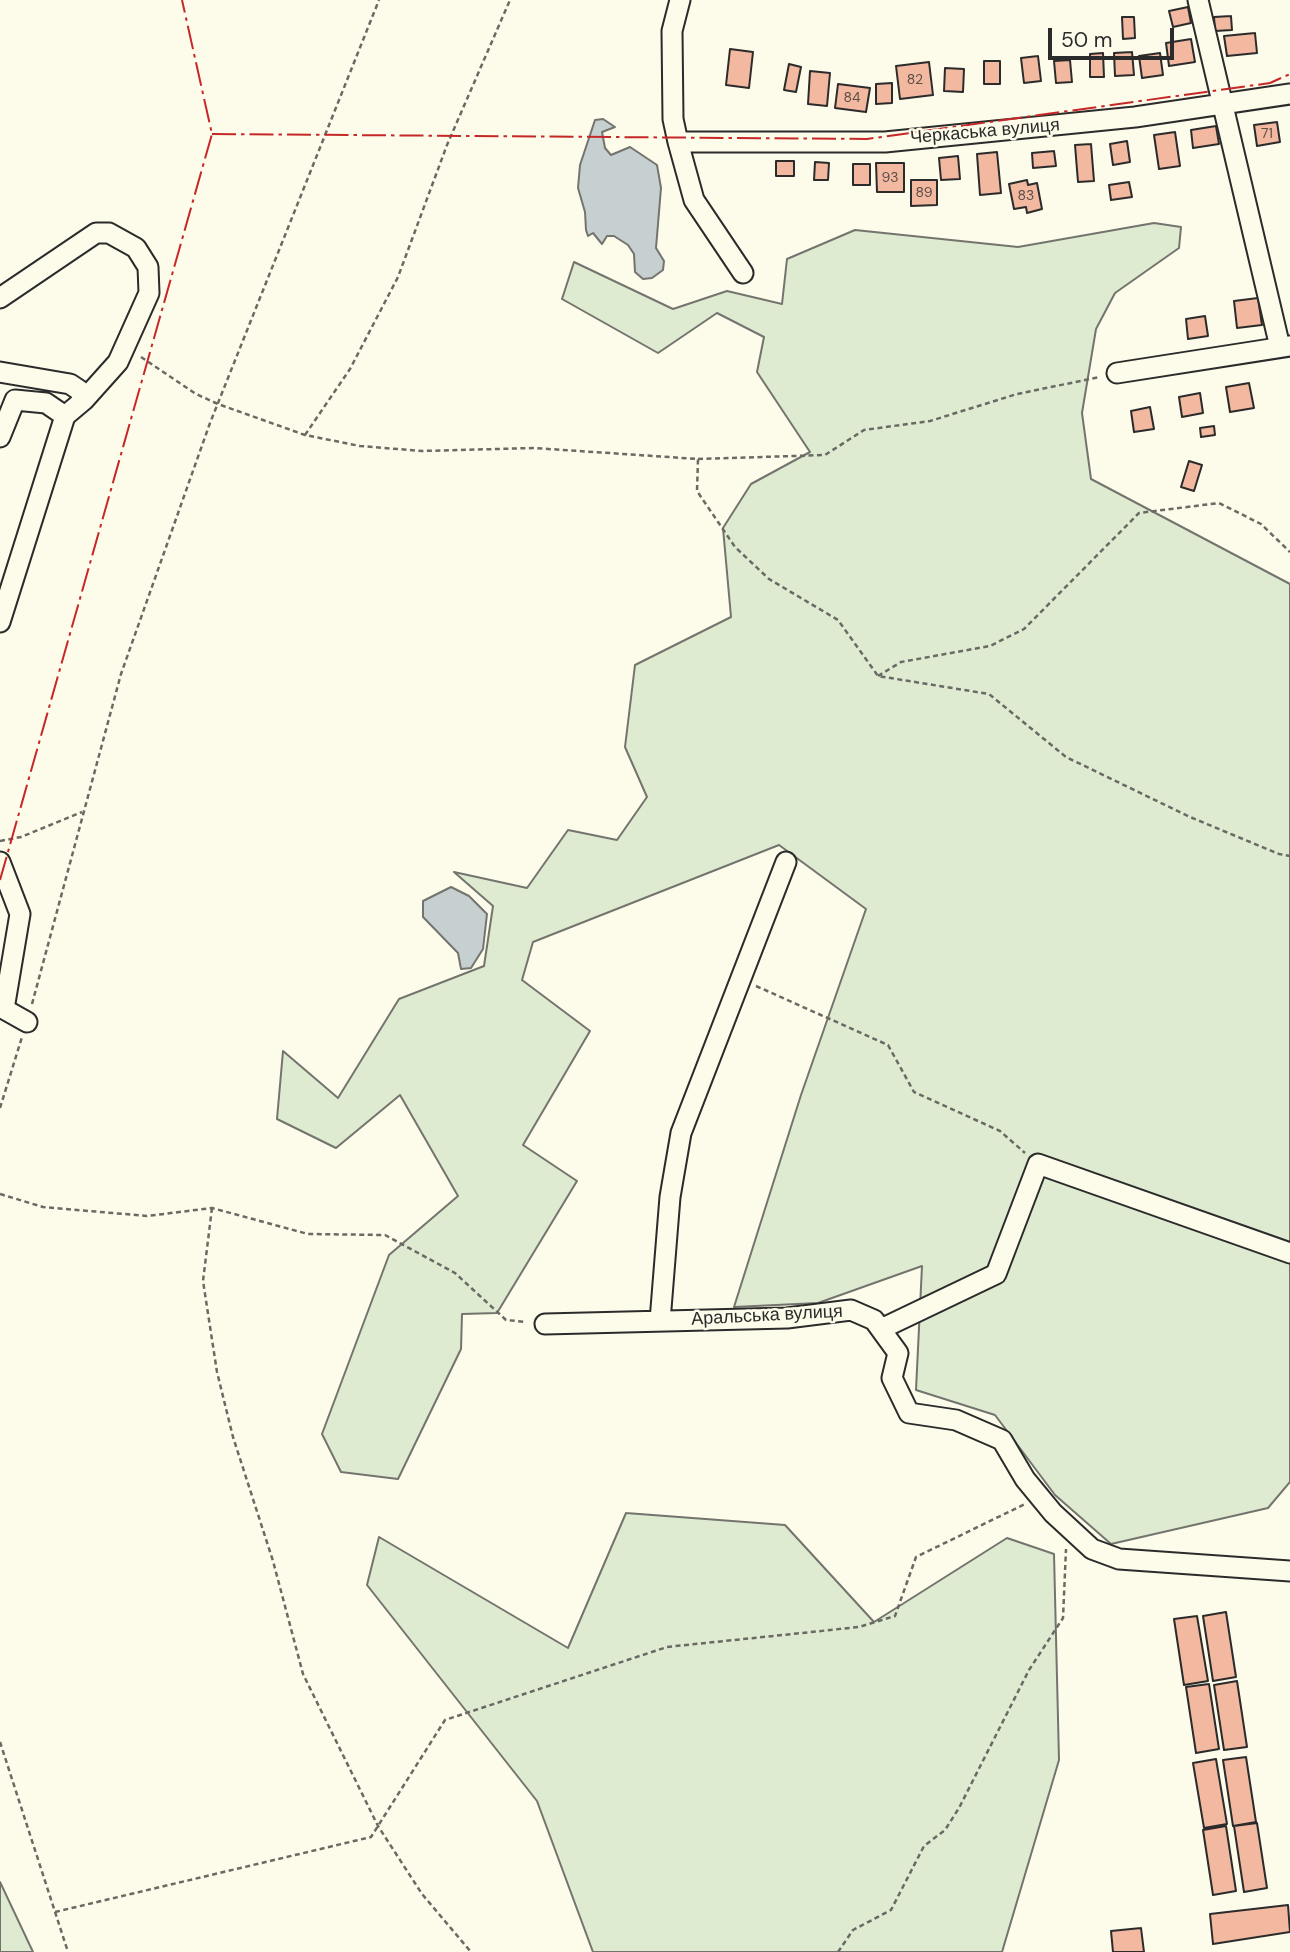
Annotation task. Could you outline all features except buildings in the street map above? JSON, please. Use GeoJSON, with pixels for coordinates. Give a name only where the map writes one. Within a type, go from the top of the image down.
{"type":"FeatureCollection","features":[{"type":"Feature","properties":{"kind":"street"},"geometry":{"type":"LineString","coordinates":[[680,0],[672,31],[673,119],[678,142],[694,200],[743,273]]}},
{"type":"Feature","properties":{"kind":"street"},"geometry":{"type":"LineString","coordinates":[[1117,373],[1285,346],[1198,0]]}},
{"type":"Feature","properties":{"kind":"street","name":"Черкаська вулиця"},"geometry":{"type":"LineString","coordinates":[[678,142],[885,142],[1135,117],[1290,94]]}},
{"type":"Feature","properties":{"kind":"street"},"geometry":{"type":"LineString","coordinates":[[0,298],[96,233],[109,233],[128,241],[148,267],[149,293],[118,362],[84,400],[65,416],[0,622]]}},
{"type":"Feature","properties":{"kind":"street"},"geometry":{"type":"LineString","coordinates":[[0,372],[70,384],[79,390],[84,400]]}},
{"type":"Feature","properties":{"kind":"street"},"geometry":{"type":"LineString","coordinates":[[0,438],[15,400],[46,403],[65,416]]}},
{"type":"Feature","properties":{"kind":"street"},"geometry":{"type":"LineString","coordinates":[[0,862],[20,914],[4,1009],[27,1022]]}},
{"type":"Feature","properties":{"kind":"street"},"geometry":{"type":"LineString","coordinates":[[660,1321],[670,1197],[681,1133],[786,862]]}},
{"type":"Feature","properties":{"kind":"street"},"geometry":{"type":"LineString","coordinates":[[881,1329],[996,1274],[1038,1164],[1290,1252]]}},
{"type":"Feature","properties":{"kind":"street","name":"Аральська вулиця"},"geometry":{"type":"LineString","coordinates":[[545,1324],[787,1318],[851,1310],[874,1320],[898,1353],[892,1378],[909,1413],[956,1420],[1002,1440],[1040,1497],[1092,1549],[1119,1559],[1290,1571]]}},
{"type":"Feature","properties":{"kind":"path"},"geometry":{"type":"LineString","coordinates":[[0,1108],[27,1022],[121,674],[218,404],[379,0]]}},
{"type":"Feature","properties":{"kind":"path"},"geometry":{"type":"LineString","coordinates":[[304,435],[350,369],[398,277],[447,145],[510,0]]}},
{"type":"Feature","properties":{"kind":"path"},"geometry":{"type":"LineString","coordinates":[[124,348],[195,394],[218,404],[304,435],[360,446],[422,451],[534,449],[698,459],[825,456],[864,430],[930,421],[1017,394],[1117,373]]}},
{"type":"Feature","properties":{"kind":"path"},"geometry":{"type":"LineString","coordinates":[[698,459],[696,491],[735,547],[769,579],[838,620],[878,676],[989,694],[1066,757],[1190,817],[1279,854],[1290,856]]}},
{"type":"Feature","properties":{"kind":"path"},"geometry":{"type":"LineString","coordinates":[[878,676],[901,662],[990,646],[1024,629],[1139,513],[1219,503],[1261,524],[1290,552]]}},
{"type":"Feature","properties":{"kind":"path"},"geometry":{"type":"LineString","coordinates":[[0,841],[21,837],[84,811]]}},
{"type":"Feature","properties":{"kind":"path"},"geometry":{"type":"LineString","coordinates":[[740,979],[888,1045],[914,1092],[1000,1131],[1038,1164]]}},
{"type":"Feature","properties":{"kind":"path"},"geometry":{"type":"LineString","coordinates":[[0,1194],[43,1207],[147,1216],[212,1208],[308,1234],[385,1235],[455,1273],[506,1320],[545,1324]]}},
{"type":"Feature","properties":{"kind":"path"},"geometry":{"type":"LineString","coordinates":[[212,1208],[203,1281],[217,1372],[233,1437],[273,1561],[303,1674],[378,1826],[422,1894],[471,1952]]}},
{"type":"Feature","properties":{"kind":"path"},"geometry":{"type":"LineString","coordinates":[[55,1912],[371,1837],[444,1720],[667,1647],[859,1627],[895,1616],[916,1557],[1040,1497]]}},
{"type":"Feature","properties":{"kind":"path"},"geometry":{"type":"LineString","coordinates":[[838,1952],[853,1930],[891,1910],[924,1846],[945,1830],[1029,1670],[1063,1618],[1066,1571],[1064,1523]]}},
{"type":"Feature","properties":{"kind":"path"},"geometry":{"type":"LineString","coordinates":[[0,1742],[68,1952]]}},
{"type":"Feature","properties":{"kind":"green space"},"geometry":{"type":"Polygon","coordinates":[[[1154,223],[1181,227],[1179,248],[1115,293],[1096,329],[1082,413],[1091,479],[1290,584],[1290,1482],[1268,1508],[1111,1544],[1055,1495],[995,1415],[916,1390],[922,1266],[818,1303],[734,1307],[801,1095],[866,909],[779,845],[533,942],[522,980],[590,1031],[523,1145],[577,1181],[497,1313],[462,1314],[461,1349],[398,1479],[341,1472],[322,1434],[389,1255],[458,1196],[400,1095],[336,1148],[277,1119],[283,1051],[338,1098],[399,999],[484,966],[493,906],[454,872],[527,888],[568,830],[617,840],[647,797],[625,747],[635,665],[731,617],[723,528],[751,484],[810,452],[757,372],[764,337],[717,313],[658,353],[562,299],[574,262],[673,309],[727,291],[782,304],[787,259],[855,230],[1018,247],[1154,223]]]}},
{"type":"Feature","properties":{"kind":"green space"},"geometry":{"type":"Polygon","coordinates":[[[626,1513],[785,1525],[874,1622],[1007,1538],[1054,1554],[1059,1760],[1002,1952],[593,1952],[537,1801],[367,1585],[379,1537],[568,1648],[626,1513]]]}},
{"type":"Feature","properties":{"kind":"green space"},"geometry":{"type":"Polygon","coordinates":[[[0,1882],[33,1952],[0,1952],[0,1882]]]}},
{"type":"Feature","properties":{"kind":"shaded area"},"geometry":{"type":"Polygon","coordinates":[[[603,119],[615,127],[602,132],[605,148],[611,155],[630,147],[657,165],[661,188],[656,248],[664,261],[663,270],[652,278],[643,279],[635,272],[634,254],[628,245],[614,236],[607,236],[602,244],[593,233],[588,236],[586,230],[585,212],[578,188],[580,165],[595,120],[603,119]]]}},
{"type":"Feature","properties":{"kind":"shaded area"},"geometry":{"type":"Polygon","coordinates":[[[451,887],[469,896],[487,914],[483,949],[471,968],[461,969],[458,953],[423,917],[423,901],[451,887]]]}},
{"type":"Feature","properties":{"kind":"power"},"geometry":{"type":"LineString","coordinates":[[0,880],[212,134],[182,0]]}},
{"type":"Feature","properties":{"kind":"power"},"geometry":{"type":"LineString","coordinates":[[212,134],[867,139],[1270,83],[1290,74]]}}]}
